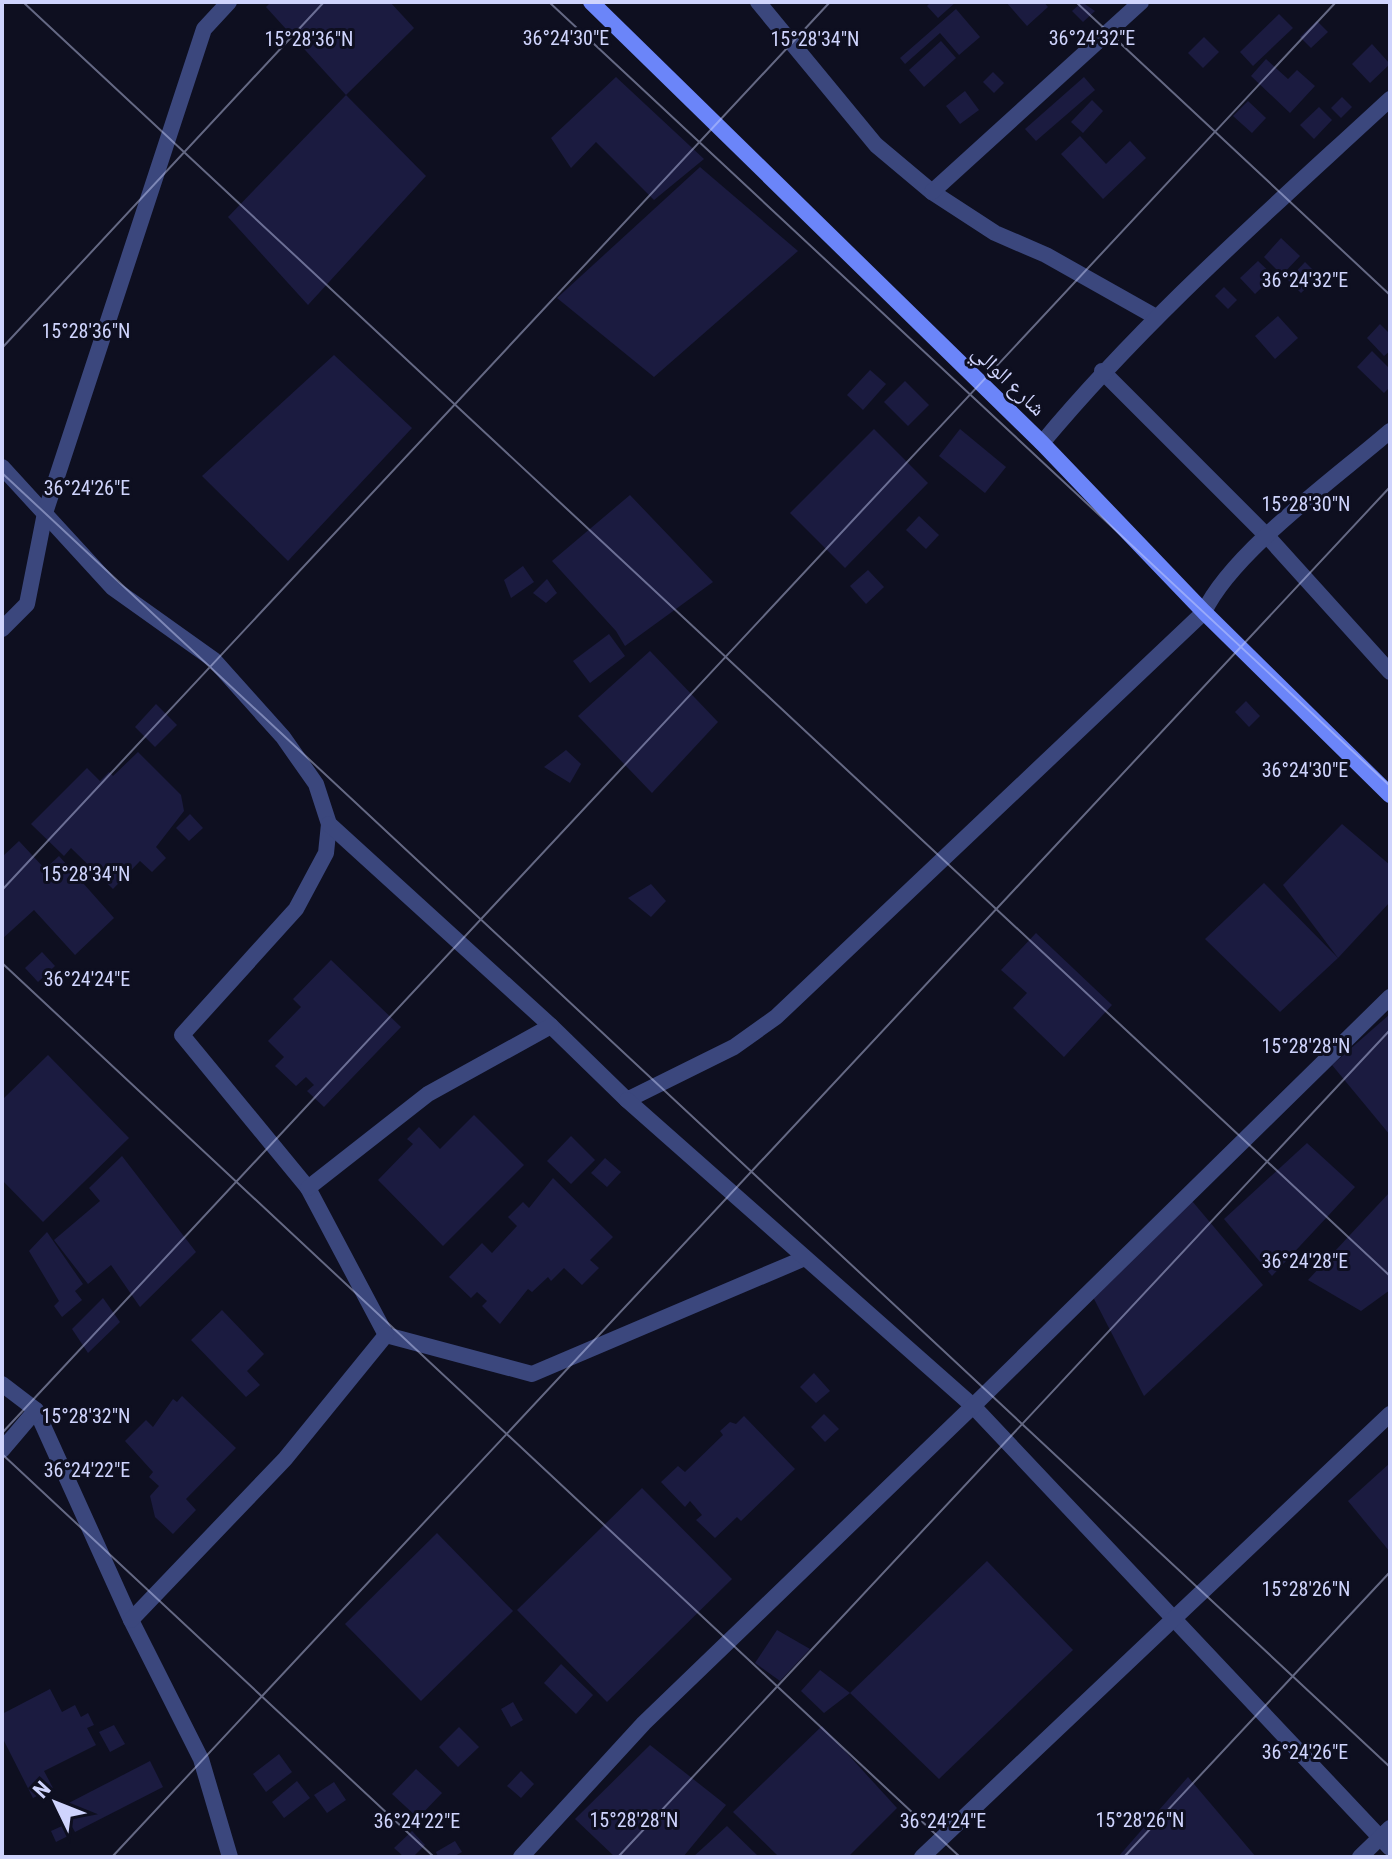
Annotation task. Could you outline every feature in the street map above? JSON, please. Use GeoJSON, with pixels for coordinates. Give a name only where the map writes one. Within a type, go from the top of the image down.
{"type":"FeatureCollection","features":[{"type":"Feature","properties":{"kind":"main road","name":"شارع الوالي"},"geometry":{"type":"LineString","coordinates":[[591,2],[1042,443],[1204,612],[1390,795]]}},
{"type":"Feature","properties":{"kind":"street"},"geometry":{"type":"LineString","coordinates":[[2,629],[27,604],[45,513],[204,29],[229,2]]}},
{"type":"Feature","properties":{"kind":"street"},"geometry":{"type":"LineString","coordinates":[[932,192],[1141,2]]}},
{"type":"Feature","properties":{"kind":"street"},"geometry":{"type":"LineString","coordinates":[[767,5],[876,145],[932,192],[995,233],[1046,255],[1156,317]]}},
{"type":"Feature","properties":{"kind":"street"},"geometry":{"type":"LineString","coordinates":[[1042,443],[1102,371],[1156,317],[1390,99]]}},
{"type":"Feature","properties":{"kind":"street"},"geometry":{"type":"LineString","coordinates":[[1102,371],[1268,537],[1390,672]]}},
{"type":"Feature","properties":{"kind":"street"},"geometry":{"type":"LineString","coordinates":[[627,1100],[734,1047],[776,1017],[1204,612],[1215,588],[1250,552],[1390,431]]}},
{"type":"Feature","properties":{"kind":"street"},"geometry":{"type":"LineString","coordinates":[[2,467],[113,588],[214,660],[283,737],[316,784],[329,824],[326,853],[296,909],[182,1035],[308,1188],[386,1335],[532,1374],[805,1258]]}},
{"type":"Feature","properties":{"kind":"street"},"geometry":{"type":"LineString","coordinates":[[329,824],[551,1026],[627,1100],[973,1406],[1387,1838],[1360,1857]]}},
{"type":"Feature","properties":{"kind":"street"},"geometry":{"type":"LineString","coordinates":[[521,1857],[644,1723],[1390,997]]}},
{"type":"Feature","properties":{"kind":"street"},"geometry":{"type":"LineString","coordinates":[[308,1188],[428,1094],[551,1026]]}},
{"type":"Feature","properties":{"kind":"street"},"geometry":{"type":"LineString","coordinates":[[131,1620],[285,1459],[386,1335]]}},
{"type":"Feature","properties":{"kind":"street"},"geometry":{"type":"LineString","coordinates":[[2,1384],[36,1410],[131,1620],[201,1759],[230,1857]]}},
{"type":"Feature","properties":{"kind":"street"},"geometry":{"type":"LineString","coordinates":[[2,1450],[36,1410]]}},
{"type":"Feature","properties":{"kind":"street"},"geometry":{"type":"LineString","coordinates":[[922,1857],[1390,1414]]}},
{"type":"Feature","properties":{"kind":"building"},"geometry":{"type":"Polygon","coordinates":[[[271,2],[390,2],[414,28],[346,95],[266,7],[271,2]]]}},
{"type":"Feature","properties":{"kind":"building"},"geometry":{"type":"Polygon","coordinates":[[[931,2],[956,2],[938,18],[927,6],[931,2]]]}},
{"type":"Feature","properties":{"kind":"building"},"geometry":{"type":"Polygon","coordinates":[[[1006,2],[1044,2],[1048,7],[1027,26],[1006,2]]]}},
{"type":"Feature","properties":{"kind":"building"},"geometry":{"type":"Polygon","coordinates":[[[1082,2],[1095,11],[1083,22],[1072,11],[1082,2]]]}},
{"type":"Feature","properties":{"kind":"building"},"geometry":{"type":"Polygon","coordinates":[[[956,9],[980,37],[959,55],[940,33],[905,64],[900,58],[956,9]]]}},
{"type":"Feature","properties":{"kind":"building"},"geometry":{"type":"Polygon","coordinates":[[[1279,14],[1293,28],[1253,66],[1240,52],[1279,14]]]}},
{"type":"Feature","properties":{"kind":"building"},"geometry":{"type":"Polygon","coordinates":[[[1317,21],[1328,32],[1311,48],[1300,37],[1317,21]]]}},
{"type":"Feature","properties":{"kind":"building"},"geometry":{"type":"Polygon","coordinates":[[[1204,37],[1219,52],[1203,68],[1188,53],[1204,37]]]}},
{"type":"Feature","properties":{"kind":"building"},"geometry":{"type":"Polygon","coordinates":[[[941,41],[956,58],[924,87],[909,70],[941,41]]]}},
{"type":"Feature","properties":{"kind":"building"},"geometry":{"type":"Polygon","coordinates":[[[1372,44],[1390,64],[1370,83],[1352,64],[1372,44]]]}},
{"type":"Feature","properties":{"kind":"building"},"geometry":{"type":"Polygon","coordinates":[[[1266,59],[1288,79],[1297,70],[1315,86],[1290,113],[1251,76],[1266,59]]]}},
{"type":"Feature","properties":{"kind":"building"},"geometry":{"type":"Polygon","coordinates":[[[993,72],[1004,83],[994,93],[983,82],[993,72]]]}},
{"type":"Feature","properties":{"kind":"building"},"geometry":{"type":"Polygon","coordinates":[[[616,77],[704,159],[654,200],[596,142],[571,168],[551,138],[616,77]]]}},
{"type":"Feature","properties":{"kind":"building"},"geometry":{"type":"Polygon","coordinates":[[[1084,77],[1095,90],[1036,141],[1025,129],[1084,77]]]}},
{"type":"Feature","properties":{"kind":"building"},"geometry":{"type":"Polygon","coordinates":[[[965,91],[979,110],[960,124],[946,106],[965,91]]]}},
{"type":"Feature","properties":{"kind":"building"},"geometry":{"type":"Polygon","coordinates":[[[346,95],[426,176],[308,305],[228,217],[346,95]]]}},
{"type":"Feature","properties":{"kind":"building"},"geometry":{"type":"Polygon","coordinates":[[[1342,97],[1352,107],[1341,118],[1331,108],[1342,97]]]}},
{"type":"Feature","properties":{"kind":"building"},"geometry":{"type":"Polygon","coordinates":[[[1092,100],[1103,111],[1083,133],[1071,122],[1092,100]]]}},
{"type":"Feature","properties":{"kind":"building"},"geometry":{"type":"Polygon","coordinates":[[[1248,101],[1266,118],[1252,133],[1233,116],[1248,101]]]}},
{"type":"Feature","properties":{"kind":"building"},"geometry":{"type":"Polygon","coordinates":[[[1319,107],[1332,120],[1314,139],[1300,125],[1319,107]]]}},
{"type":"Feature","properties":{"kind":"building"},"geometry":{"type":"Polygon","coordinates":[[[1080,136],[1106,164],[1130,141],[1146,158],[1103,199],[1061,154],[1080,136]]]}},
{"type":"Feature","properties":{"kind":"building"},"geometry":{"type":"Polygon","coordinates":[[[700,167],[798,251],[654,377],[557,298],[700,167]]]}},
{"type":"Feature","properties":{"kind":"building"},"geometry":{"type":"Polygon","coordinates":[[[1281,238],[1300,256],[1282,275],[1264,257],[1281,238]]]}},
{"type":"Feature","properties":{"kind":"building"},"geometry":{"type":"Polygon","coordinates":[[[1258,261],[1274,276],[1255,294],[1240,278],[1258,261]]]}},
{"type":"Feature","properties":{"kind":"building"},"geometry":{"type":"Polygon","coordinates":[[[1305,262],[1319,276],[1301,293],[1288,280],[1305,262]]]}},
{"type":"Feature","properties":{"kind":"building"},"geometry":{"type":"Polygon","coordinates":[[[1224,287],[1237,300],[1228,309],[1215,296],[1224,287]]]}},
{"type":"Feature","properties":{"kind":"building"},"geometry":{"type":"Polygon","coordinates":[[[1278,316],[1298,338],[1275,359],[1255,336],[1278,316]]]}},
{"type":"Feature","properties":{"kind":"building"},"geometry":{"type":"Polygon","coordinates":[[[1380,324],[1390,334],[1390,351],[1384,356],[1367,338],[1380,324]]]}},
{"type":"Feature","properties":{"kind":"building"},"geometry":{"type":"Polygon","coordinates":[[[1372,351],[1390,369],[1390,387],[1384,393],[1357,367],[1372,351]]]}},
{"type":"Feature","properties":{"kind":"building"},"geometry":{"type":"Polygon","coordinates":[[[334,355],[412,428],[288,561],[202,476],[334,355]]]}},
{"type":"Feature","properties":{"kind":"building"},"geometry":{"type":"Polygon","coordinates":[[[870,370],[886,384],[863,410],[847,395],[870,370]]]}},
{"type":"Feature","properties":{"kind":"building"},"geometry":{"type":"Polygon","coordinates":[[[905,381],[929,405],[908,426],[884,402],[905,381]]]}},
{"type":"Feature","properties":{"kind":"building"},"geometry":{"type":"Polygon","coordinates":[[[874,429],[928,483],[845,568],[790,513],[874,429]]]}},
{"type":"Feature","properties":{"kind":"building"},"geometry":{"type":"Polygon","coordinates":[[[960,429],[1006,467],[985,493],[939,456],[960,429]]]}},
{"type":"Feature","properties":{"kind":"building"},"geometry":{"type":"Polygon","coordinates":[[[630,495],[713,582],[625,646],[616,631],[552,561],[630,495]]]}},
{"type":"Feature","properties":{"kind":"building"},"geometry":{"type":"Polygon","coordinates":[[[919,516],[939,535],[926,549],[906,530],[919,516]]]}},
{"type":"Feature","properties":{"kind":"building"},"geometry":{"type":"Polygon","coordinates":[[[523,566],[534,582],[511,598],[504,580],[523,566]]]}},
{"type":"Feature","properties":{"kind":"building"},"geometry":{"type":"Polygon","coordinates":[[[868,570],[884,587],[866,604],[850,586],[868,570]]]}},
{"type":"Feature","properties":{"kind":"building"},"geometry":{"type":"Polygon","coordinates":[[[547,579],[557,593],[546,603],[533,593],[547,579]]]}},
{"type":"Feature","properties":{"kind":"building"},"geometry":{"type":"Polygon","coordinates":[[[609,634],[625,656],[590,683],[573,661],[609,634]]]}},
{"type":"Feature","properties":{"kind":"building"},"geometry":{"type":"Polygon","coordinates":[[[650,651],[718,722],[652,793],[578,716],[650,651]]]}},
{"type":"Feature","properties":{"kind":"building"},"geometry":{"type":"Polygon","coordinates":[[[1246,701],[1260,716],[1249,727],[1235,712],[1246,701]]]}},
{"type":"Feature","properties":{"kind":"building"},"geometry":{"type":"Polygon","coordinates":[[[156,704],[177,725],[155,747],[135,727],[156,704]]]}},
{"type":"Feature","properties":{"kind":"building"},"geometry":{"type":"Polygon","coordinates":[[[566,750],[581,764],[570,783],[544,767],[566,750]]]}},
{"type":"Feature","properties":{"kind":"building"},"geometry":{"type":"Polygon","coordinates":[[[138,752],[181,795],[184,811],[156,847],[166,858],[152,872],[140,861],[113,889],[71,848],[64,856],[31,824],[87,768],[100,781],[109,772],[113,776],[138,752]]]}},
{"type":"Feature","properties":{"kind":"building"},"geometry":{"type":"Polygon","coordinates":[[[190,814],[203,828],[189,841],[176,828],[190,814]]]}},
{"type":"Feature","properties":{"kind":"building"},"geometry":{"type":"Polygon","coordinates":[[[1342,824],[1390,865],[1390,902],[1338,958],[1283,885],[1342,824]]]}},
{"type":"Feature","properties":{"kind":"building"},"geometry":{"type":"Polygon","coordinates":[[[19,841],[45,869],[59,856],[114,918],[75,955],[34,910],[2,939],[2,857],[19,841]]]}},
{"type":"Feature","properties":{"kind":"building"},"geometry":{"type":"Polygon","coordinates":[[[1264,883],[1338,958],[1280,1012],[1205,939],[1264,883]]]}},
{"type":"Feature","properties":{"kind":"building"},"geometry":{"type":"Polygon","coordinates":[[[651,884],[666,901],[651,917],[628,898],[651,884]]]}},
{"type":"Feature","properties":{"kind":"building"},"geometry":{"type":"Polygon","coordinates":[[[1036,933],[1112,1005],[1064,1057],[1013,1008],[1027,993],[1001,970],[1036,933]]]}},
{"type":"Feature","properties":{"kind":"building"},"geometry":{"type":"Polygon","coordinates":[[[42,952],[55,966],[38,982],[25,968],[42,952]]]}},
{"type":"Feature","properties":{"kind":"building"},"geometry":{"type":"Polygon","coordinates":[[[331,960],[401,1027],[324,1107],[307,1091],[314,1085],[306,1077],[296,1086],[275,1066],[284,1057],[268,1041],[301,1007],[293,999],[331,960]]]}},
{"type":"Feature","properties":{"kind":"building"},"geometry":{"type":"Polygon","coordinates":[[[1390,1014],[1390,1135],[1332,1065],[1390,1014]]]}},
{"type":"Feature","properties":{"kind":"building"},"geometry":{"type":"Polygon","coordinates":[[[48,1055],[129,1138],[43,1222],[2,1180],[2,1100],[48,1055]]]}},
{"type":"Feature","properties":{"kind":"building"},"geometry":{"type":"Polygon","coordinates":[[[474,1115],[524,1165],[443,1246],[378,1180],[413,1144],[407,1139],[419,1127],[440,1149],[474,1115]]]}},
{"type":"Feature","properties":{"kind":"building"},"geometry":{"type":"Polygon","coordinates":[[[571,1136],[595,1160],[571,1184],[547,1161],[571,1136]]]}},
{"type":"Feature","properties":{"kind":"building"},"geometry":{"type":"Polygon","coordinates":[[[1307,1143],[1355,1187],[1272,1276],[1224,1219],[1307,1143]]]}},
{"type":"Feature","properties":{"kind":"building"},"geometry":{"type":"Polygon","coordinates":[[[122,1156],[196,1252],[140,1307],[111,1265],[88,1284],[54,1240],[100,1201],[89,1188],[122,1156]]]}},
{"type":"Feature","properties":{"kind":"building"},"geometry":{"type":"Polygon","coordinates":[[[605,1158],[621,1172],[607,1187],[591,1173],[605,1158]]]}},
{"type":"Feature","properties":{"kind":"building"},"geometry":{"type":"Polygon","coordinates":[[[553,1178],[613,1237],[590,1260],[599,1268],[582,1285],[564,1268],[551,1281],[548,1277],[532,1292],[528,1289],[500,1324],[482,1306],[487,1301],[477,1292],[471,1298],[449,1277],[482,1243],[492,1253],[517,1226],[508,1217],[523,1202],[529,1208],[553,1178]]]}},
{"type":"Feature","properties":{"kind":"building"},"geometry":{"type":"Polygon","coordinates":[[[1390,1192],[1390,1290],[1361,1311],[1308,1280],[1390,1192]]]}},
{"type":"Feature","properties":{"kind":"building"},"geometry":{"type":"Polygon","coordinates":[[[1192,1201],[1263,1285],[1144,1396],[1092,1295],[1192,1201]]]}},
{"type":"Feature","properties":{"kind":"building"},"geometry":{"type":"Polygon","coordinates":[[[47,1232],[83,1284],[75,1291],[82,1300],[62,1317],[54,1306],[59,1301],[29,1251],[47,1232]]]}},
{"type":"Feature","properties":{"kind":"building"},"geometry":{"type":"Polygon","coordinates":[[[103,1298],[120,1322],[88,1353],[72,1329],[103,1298]]]}},
{"type":"Feature","properties":{"kind":"building"},"geometry":{"type":"Polygon","coordinates":[[[222,1310],[264,1354],[247,1371],[260,1385],[246,1397],[191,1340],[222,1310]]]}},
{"type":"Feature","properties":{"kind":"building"},"geometry":{"type":"Polygon","coordinates":[[[814,1373],[830,1391],[816,1403],[800,1387],[814,1373]]]}},
{"type":"Feature","properties":{"kind":"building"},"geometry":{"type":"Polygon","coordinates":[[[182,1396],[236,1448],[186,1499],[196,1510],[173,1534],[155,1517],[150,1496],[159,1486],[149,1477],[153,1472],[125,1441],[146,1420],[153,1427],[173,1399],[177,1402],[182,1396]]]}},
{"type":"Feature","properties":{"kind":"building"},"geometry":{"type":"Polygon","coordinates":[[[824,1414],[839,1429],[825,1442],[811,1427],[824,1414]]]}},
{"type":"Feature","properties":{"kind":"building"},"geometry":{"type":"Polygon","coordinates":[[[744,1416],[795,1469],[741,1521],[737,1517],[715,1538],[696,1520],[702,1515],[690,1501],[685,1507],[661,1482],[678,1466],[685,1472],[723,1435],[720,1431],[730,1422],[736,1424],[744,1416]]]}},
{"type":"Feature","properties":{"kind":"building"},"geometry":{"type":"Polygon","coordinates":[[[1390,1463],[1390,1552],[1348,1501],[1390,1463]]]}},
{"type":"Feature","properties":{"kind":"building"},"geometry":{"type":"Polygon","coordinates":[[[642,1488],[732,1579],[607,1702],[517,1610],[642,1488]]]}},
{"type":"Feature","properties":{"kind":"building"},"geometry":{"type":"Polygon","coordinates":[[[437,1533],[513,1611],[421,1701],[345,1624],[437,1533]]]}},
{"type":"Feature","properties":{"kind":"building"},"geometry":{"type":"Polygon","coordinates":[[[987,1561],[1073,1650],[939,1779],[850,1693],[987,1561]]]}},
{"type":"Feature","properties":{"kind":"building"},"geometry":{"type":"Polygon","coordinates":[[[777,1630],[810,1649],[780,1681],[755,1663],[777,1630]]]}},
{"type":"Feature","properties":{"kind":"building"},"geometry":{"type":"Polygon","coordinates":[[[561,1664],[593,1695],[576,1714],[544,1683],[561,1664]]]}},
{"type":"Feature","properties":{"kind":"building"},"geometry":{"type":"Polygon","coordinates":[[[820,1670],[850,1693],[824,1713],[801,1691],[820,1670]]]}},
{"type":"Feature","properties":{"kind":"building"},"geometry":{"type":"Polygon","coordinates":[[[50,1689],[62,1712],[75,1705],[81,1717],[88,1713],[94,1725],[87,1728],[96,1745],[44,1771],[53,1788],[33,1798],[2,1737],[2,1714],[50,1689]]]}},
{"type":"Feature","properties":{"kind":"building"},"geometry":{"type":"Polygon","coordinates":[[[513,1702],[523,1720],[511,1727],[501,1709],[513,1702]]]}},
{"type":"Feature","properties":{"kind":"building"},"geometry":{"type":"Polygon","coordinates":[[[114,1725],[125,1744],[110,1752],[99,1732],[114,1725]]]}},
{"type":"Feature","properties":{"kind":"building"},"geometry":{"type":"Polygon","coordinates":[[[822,1726],[897,1808],[848,1857],[779,1857],[733,1812],[822,1726]]]}},
{"type":"Feature","properties":{"kind":"building"},"geometry":{"type":"Polygon","coordinates":[[[459,1727],[479,1747],[458,1767],[439,1747],[459,1727]]]}},
{"type":"Feature","properties":{"kind":"building"},"geometry":{"type":"Polygon","coordinates":[[[650,1745],[726,1805],[683,1857],[615,1857],[575,1819],[650,1745]]]}},
{"type":"Feature","properties":{"kind":"building"},"geometry":{"type":"Polygon","coordinates":[[[279,1754],[292,1772],[266,1792],[253,1774],[279,1754]]]}},
{"type":"Feature","properties":{"kind":"building"},"geometry":{"type":"Polygon","coordinates":[[[150,1761],[163,1787],[75,1832],[61,1807],[150,1761]]]}},
{"type":"Feature","properties":{"kind":"building"},"geometry":{"type":"Polygon","coordinates":[[[416,1769],[442,1793],[418,1818],[392,1794],[416,1769]]]}},
{"type":"Feature","properties":{"kind":"building"},"geometry":{"type":"Polygon","coordinates":[[[521,1771],[534,1784],[521,1798],[507,1786],[521,1771]]]}},
{"type":"Feature","properties":{"kind":"building"},"geometry":{"type":"Polygon","coordinates":[[[1188,1777],[1256,1857],[1118,1857],[1188,1777]]]}},
{"type":"Feature","properties":{"kind":"building"},"geometry":{"type":"Polygon","coordinates":[[[297,1781],[310,1798],[284,1818],[272,1802],[297,1781]]]}},
{"type":"Feature","properties":{"kind":"building"},"geometry":{"type":"Polygon","coordinates":[[[334,1782],[346,1800],[327,1813],[314,1795],[334,1782]]]}},
{"type":"Feature","properties":{"kind":"building"},"geometry":{"type":"Polygon","coordinates":[[[62,1826],[68,1836],[56,1842],[51,1831],[62,1826]]]}},
{"type":"Feature","properties":{"kind":"building"},"geometry":{"type":"Polygon","coordinates":[[[727,1826],[759,1857],[693,1857],[727,1826]]]}},
{"type":"Feature","properties":{"kind":"building"},"geometry":{"type":"Polygon","coordinates":[[[412,1831],[425,1845],[413,1857],[404,1857],[394,1848],[412,1831]]]}},
{"type":"Feature","properties":{"kind":"building"},"geometry":{"type":"Polygon","coordinates":[[[455,1841],[462,1852],[453,1857],[438,1857],[436,1852],[455,1841]]]}}]}
